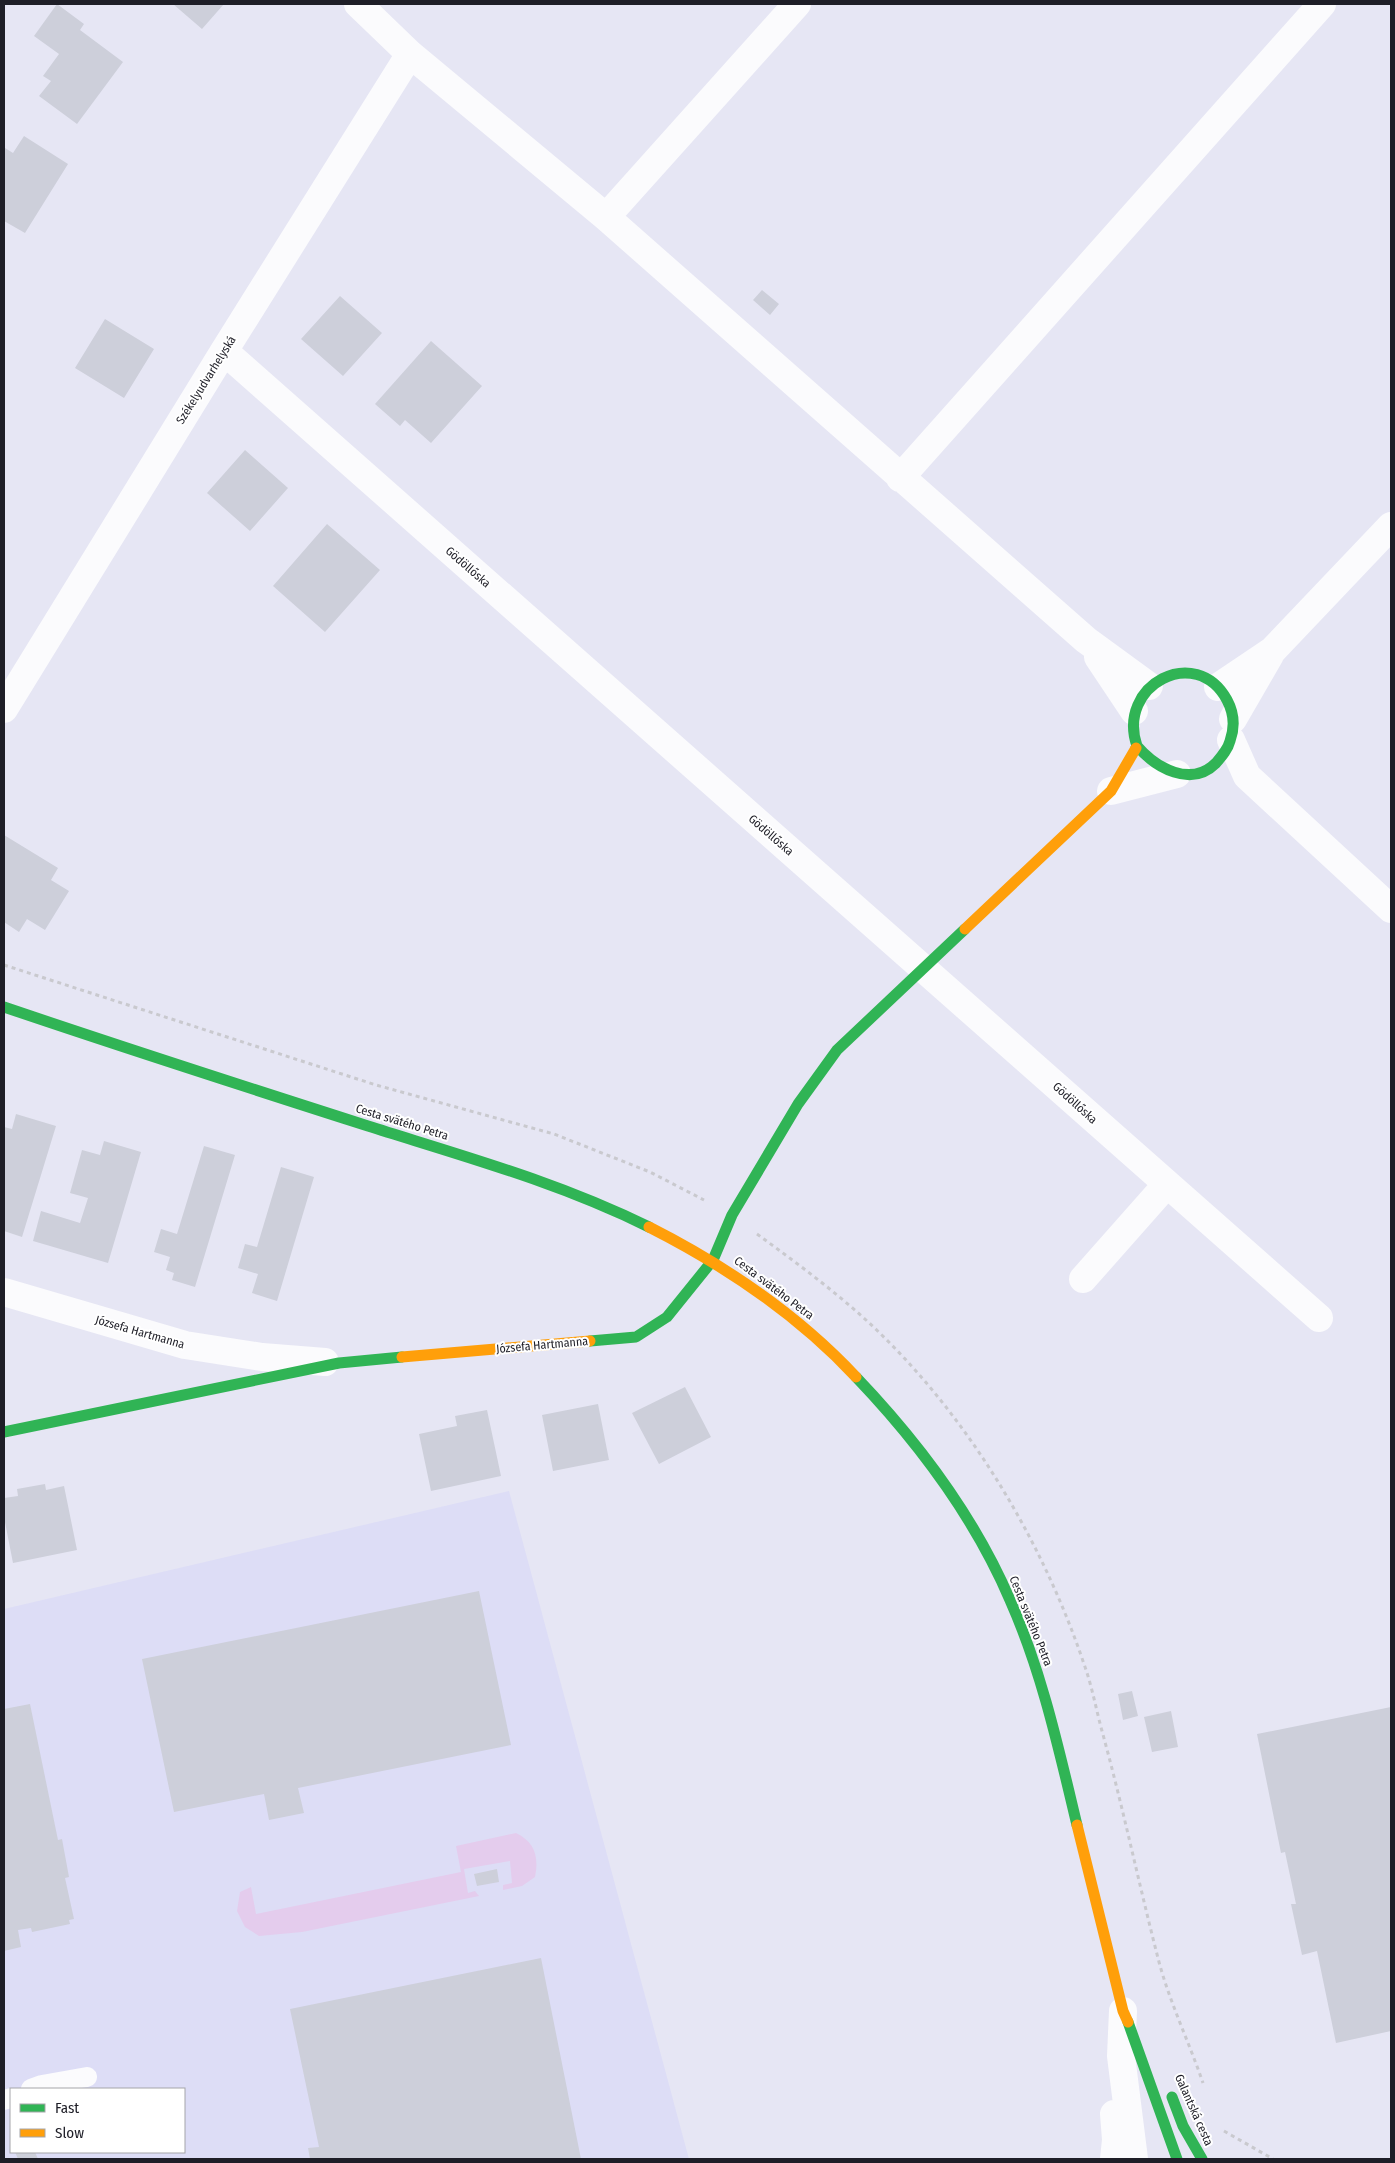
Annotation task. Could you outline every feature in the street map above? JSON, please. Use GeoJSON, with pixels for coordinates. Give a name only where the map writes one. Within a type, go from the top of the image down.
{"type":"FeatureCollection","features":[{"type":"Feature","properties":{"kind":"street"},"geometry":{"type":"LineString","coordinates":[[358,4],[410,54],[606,217],[1086,640],[1148,686]]}},
{"type":"Feature","properties":{"kind":"street"},"geometry":{"type":"LineString","coordinates":[[606,217],[798,4]]}},
{"type":"Feature","properties":{"kind":"street"},"geometry":{"type":"LineString","coordinates":[[900,478],[1322,4]]}},
{"type":"Feature","properties":{"kind":"street","name":"Székelyudvarhelyská"},"geometry":{"type":"LineString","coordinates":[[4,708],[410,54]]}},
{"type":"Feature","properties":{"kind":"street","name":"Gödöllőska"},"geometry":{"type":"LineString","coordinates":[[224,351],[1319,1318]]}},
{"type":"Feature","properties":{"kind":"street"},"geometry":{"type":"LineString","coordinates":[[1218,687],[1273,650],[1391,526]]}},
{"type":"Feature","properties":{"kind":"street"},"geometry":{"type":"LineString","coordinates":[[1086,640],[1134,711]]}},
{"type":"Feature","properties":{"kind":"street"},"geometry":{"type":"LineString","coordinates":[[1111,791],[1177,774],[1196,773],[1211,766],[1223,755],[1232,729],[1273,650]]}},
{"type":"Feature","properties":{"kind":"street"},"geometry":{"type":"LineString","coordinates":[[1177,774],[1161,770],[1146,759],[1137,746],[1132,728],[1134,711],[1139,697],[1148,686],[1161,678],[1176,674],[1191,674],[1205,678],[1218,687],[1228,702],[1232,729],[1247,776]]}},
{"type":"Feature","properties":{"kind":"street","name":"Józsefa Hartmanna"},"geometry":{"type":"LineString","coordinates":[[4,1432],[339,1363],[636,1337],[667,1317],[713,1260],[732,1215],[798,1104],[819,1073],[857,1029],[1111,791],[1137,746]]}},
{"type":"Feature","properties":{"kind":"street"},"geometry":{"type":"LineString","coordinates":[[1211,766],[1247,776],[1391,909]]}},
{"type":"Feature","properties":{"kind":"street","name":"Cesta svätého Petra"},"geometry":{"type":"LineString","coordinates":[[4,1007],[162,1061],[538,1179],[628,1216],[713,1260],[798,1322],[843,1362],[884,1404],[956,1498],[985,1549],[1020,1624],[1046,1701],[1123,2011]]}},
{"type":"Feature","properties":{"kind":"street"},"geometry":{"type":"LineString","coordinates":[[1083,1279],[1166,1184]]}},
{"type":"Feature","properties":{"kind":"street","name":"Józsefa Hartmanna"},"geometry":{"type":"LineString","coordinates":[[4,1292],[186,1346],[262,1357],[339,1363]]}},
{"type":"Feature","properties":{"kind":"street"},"geometry":{"type":"LineString","coordinates":[[1123,2011],[1131,2053],[1134,2159]]}},
{"type":"Feature","properties":{"kind":"street"},"geometry":{"type":"LineString","coordinates":[[1131,2053],[1154,2062]]}},
{"type":"Feature","properties":{"kind":"street"},"geometry":{"type":"LineString","coordinates":[[1114,2159],[1116,2140],[1113,2103],[1131,2053]]}},
{"type":"Feature","properties":{"kind":"street"},"geometry":{"type":"LineString","coordinates":[[1131,2053],[1177,2159]]}},
{"type":"Feature","properties":{"kind":"street","name":"Galantská cesta"},"geometry":{"type":"LineString","coordinates":[[1167,2084],[1184,2126],[1202,2159]]}},
{"type":"Feature","properties":{"kind":"lane"},"geometry":{"type":"LineString","coordinates":[[34,2088],[87,2077]]}},
{"type":"Feature","properties":{"kind":"path"},"geometry":{"type":"LineString","coordinates":[[4,965],[376,1085],[554,1134],[650,1172],[732,1215],[822,1283],[867,1321],[913,1369],[985,1460],[1011,1502],[1038,1552],[1085,1664],[1160,1963],[1170,1997],[1206,2090]]}},
{"type":"Feature","properties":{"kind":"path"},"geometry":{"type":"LineString","coordinates":[[1220,2129],[1273,2159]]}},
{"type":"Feature","properties":{"kind":"shaded area"},"geometry":{"type":"Polygon","coordinates":[[[509,1491],[689,2159],[4,2159],[4,1609],[509,1491]]]}},
{"type":"Feature","properties":{"kind":"shaded area"},"geometry":{"type":"Polygon","coordinates":[[[516,1833],[528,1841],[536,1857],[535,1877],[522,1886],[503,1890],[503,1885],[512,1883],[510,1861],[464,1869],[468,1893],[475,1891],[479,1896],[302,1932],[259,1936],[245,1927],[237,1911],[240,1892],[251,1887],[256,1914],[461,1872],[456,1846],[516,1833]]]}},
{"type":"Feature","properties":{"kind":"building"},"geometry":{"type":"Polygon","coordinates":[[[57,4],[84,24],[80,30],[123,62],[77,124],[39,96],[51,81],[43,76],[59,54],[34,36],[57,4]]]}},
{"type":"Feature","properties":{"kind":"building"},"geometry":{"type":"Polygon","coordinates":[[[173,4],[224,4],[202,29],[173,4]]]}},
{"type":"Feature","properties":{"kind":"building"},"geometry":{"type":"Polygon","coordinates":[[[24,136],[68,164],[25,233],[4,221],[4,150],[5,148],[13,153],[24,136]]]}},
{"type":"Feature","properties":{"kind":"building"},"geometry":{"type":"Polygon","coordinates":[[[762,290],[779,304],[770,315],[753,300],[762,290]]]}},
{"type":"Feature","properties":{"kind":"building"},"geometry":{"type":"Polygon","coordinates":[[[340,296],[382,333],[343,376],[301,339],[340,296]]]}},
{"type":"Feature","properties":{"kind":"building"},"geometry":{"type":"Polygon","coordinates":[[[105,319],[154,349],[124,398],[75,368],[105,319]]]}},
{"type":"Feature","properties":{"kind":"building"},"geometry":{"type":"Polygon","coordinates":[[[431,341],[482,386],[431,443],[405,420],[400,426],[375,404],[431,341]]]}},
{"type":"Feature","properties":{"kind":"building"},"geometry":{"type":"Polygon","coordinates":[[[245,450],[288,488],[250,531],[207,493],[245,450]]]}},
{"type":"Feature","properties":{"kind":"building"},"geometry":{"type":"Polygon","coordinates":[[[327,524],[380,570],[325,632],[273,586],[327,524]]]}},
{"type":"Feature","properties":{"kind":"building"},"geometry":{"type":"Polygon","coordinates":[[[4,835],[58,868],[51,880],[69,891],[45,930],[27,919],[19,932],[4,922],[4,835]]]}},
{"type":"Feature","properties":{"kind":"building"},"geometry":{"type":"Polygon","coordinates":[[[16,1114],[56,1126],[22,1237],[4,1231],[4,1127],[12,1129],[16,1114]]]}},
{"type":"Feature","properties":{"kind":"building"},"geometry":{"type":"Polygon","coordinates":[[[104,1141],[141,1152],[108,1263],[33,1241],[41,1211],[80,1223],[88,1198],[70,1193],[82,1150],[100,1155],[104,1141]]]}},
{"type":"Feature","properties":{"kind":"building"},"geometry":{"type":"Polygon","coordinates":[[[204,1146],[235,1155],[195,1287],[172,1280],[174,1273],[166,1270],[170,1257],[154,1252],[161,1229],[177,1234],[204,1146]]]}},
{"type":"Feature","properties":{"kind":"building"},"geometry":{"type":"Polygon","coordinates":[[[281,1167],[314,1177],[277,1301],[252,1293],[258,1274],[238,1268],[245,1244],[257,1247],[281,1167]]]}},
{"type":"Feature","properties":{"kind":"building"},"geometry":{"type":"Polygon","coordinates":[[[685,1387],[711,1437],[659,1464],[632,1413],[685,1387]]]}},
{"type":"Feature","properties":{"kind":"building"},"geometry":{"type":"Polygon","coordinates":[[[598,1404],[609,1460],[553,1471],[542,1415],[598,1404]]]}},
{"type":"Feature","properties":{"kind":"building"},"geometry":{"type":"Polygon","coordinates":[[[487,1410],[501,1476],[431,1491],[419,1434],[457,1426],[455,1416],[487,1410]]]}},
{"type":"Feature","properties":{"kind":"building"},"geometry":{"type":"Polygon","coordinates":[[[45,1484],[46,1490],[64,1486],[77,1550],[13,1563],[4,1517],[4,1498],[18,1496],[17,1489],[45,1484]]]}},
{"type":"Feature","properties":{"kind":"building"},"geometry":{"type":"Polygon","coordinates":[[[479,1591],[511,1745],[298,1788],[304,1813],[269,1820],[264,1794],[174,1812],[142,1659],[479,1591]]]}},
{"type":"Feature","properties":{"kind":"building"},"geometry":{"type":"Polygon","coordinates":[[[1132,1691],[1138,1716],[1123,1720],[1118,1694],[1132,1691]]]}},
{"type":"Feature","properties":{"kind":"building"},"geometry":{"type":"Polygon","coordinates":[[[30,1704],[58,1840],[62,1839],[69,1877],[65,1878],[74,1919],[69,1920],[70,1924],[32,1932],[31,1928],[18,1930],[21,1947],[4,1951],[4,1709],[30,1704]]]}},
{"type":"Feature","properties":{"kind":"building"},"geometry":{"type":"Polygon","coordinates":[[[1391,1707],[1391,2031],[1336,2043],[1317,1951],[1302,1955],[1291,1904],[1296,1904],[1285,1852],[1281,1853],[1257,1734],[1391,1707]]]}},
{"type":"Feature","properties":{"kind":"building"},"geometry":{"type":"Polygon","coordinates":[[[1171,1711],[1178,1747],[1152,1752],[1144,1717],[1171,1711]]]}},
{"type":"Feature","properties":{"kind":"building"},"geometry":{"type":"Polygon","coordinates":[[[497,1869],[499,1882],[477,1886],[474,1874],[497,1869]]]}},
{"type":"Feature","properties":{"kind":"building"},"geometry":{"type":"Polygon","coordinates":[[[541,1958],[581,2159],[310,2159],[308,2148],[319,2147],[290,2009],[541,1958]]]}},
{"type":"Feature","properties":{"kind":"building"},"geometry":{"type":"Polygon","coordinates":[[[15,2153],[35,2153],[38,2159],[18,2159],[15,2153]]]}},
{"type":"Feature","properties":{"kind":"traffic: fast"},"geometry":{"type":"LineString","coordinates":[[1136,748],[1134,724],[1138,705],[1148,690],[1162,679],[1179,673],[1197,675],[1213,683],[1227,700],[1232,715],[1232,736],[1223,755],[1206,770],[1196,774],[1174,772],[1154,761],[1137,746]]}},
{"type":"Feature","properties":{"kind":"traffic: fast"},"geometry":{"type":"LineString","coordinates":[[590,1341],[636,1337],[667,1317],[713,1260],[732,1215],[798,1104],[837,1050],[965,929]]}},
{"type":"Feature","properties":{"kind":"traffic: fast"},"geometry":{"type":"LineString","coordinates":[[4,1007],[510,1171],[580,1196],[649,1227]]}},
{"type":"Feature","properties":{"kind":"traffic: fast"},"geometry":{"type":"LineString","coordinates":[[4,1432],[339,1363],[402,1357]]}},
{"type":"Feature","properties":{"kind":"traffic: fast"},"geometry":{"type":"LineString","coordinates":[[856,1377],[923,1454],[962,1510],[996,1569],[1021,1627],[1041,1683],[1077,1825]]}},
{"type":"Feature","properties":{"kind":"traffic: fast"},"geometry":{"type":"LineString","coordinates":[[1128,2022],[1177,2159]]}},
{"type":"Feature","properties":{"kind":"traffic: fast"},"geometry":{"type":"LineString","coordinates":[[1172,2097],[1183,2126],[1202,2159]]}},
{"type":"Feature","properties":{"kind":"traffic: slow"},"geometry":{"type":"LineString","coordinates":[[965,929],[1111,791],[1136,748]]}},
{"type":"Feature","properties":{"kind":"traffic: slow"},"geometry":{"type":"LineString","coordinates":[[649,1227],[705,1258],[759,1293],[810,1333],[856,1377]]}},
{"type":"Feature","properties":{"kind":"traffic: slow"},"geometry":{"type":"LineString","coordinates":[[402,1357],[590,1341]]}},
{"type":"Feature","properties":{"kind":"traffic: slow"},"geometry":{"type":"LineString","coordinates":[[1077,1825],[1123,2011],[1128,2022]]}}]}
